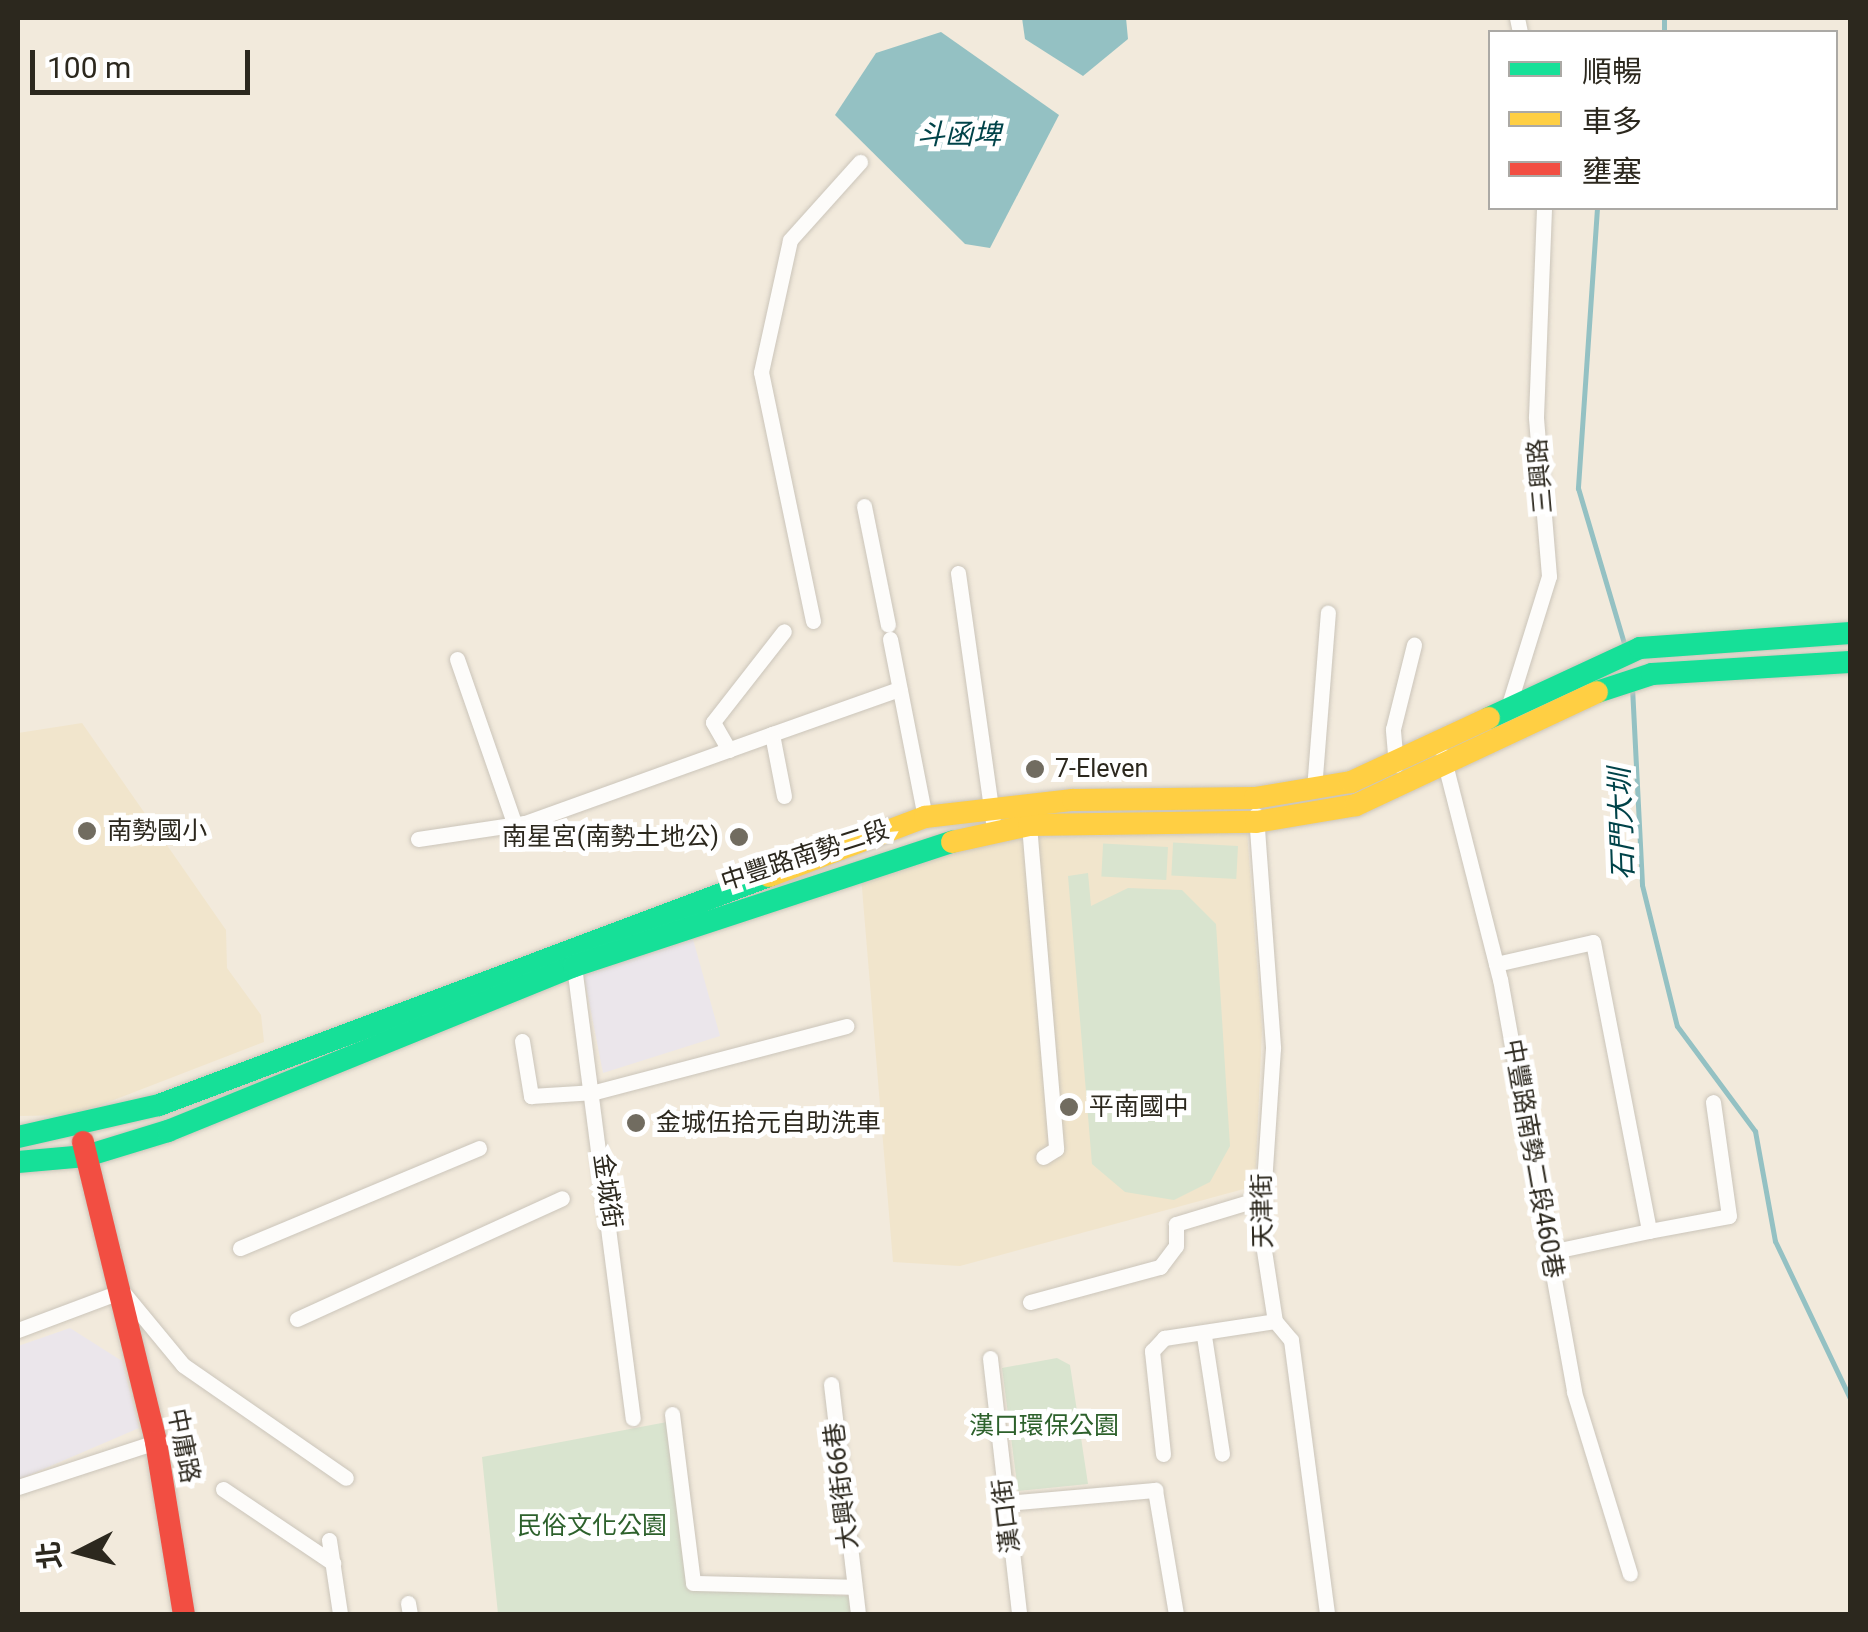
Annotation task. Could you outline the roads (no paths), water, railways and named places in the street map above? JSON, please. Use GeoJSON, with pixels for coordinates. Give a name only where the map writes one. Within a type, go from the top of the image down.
{"type":"FeatureCollection","features":[{"type":"Feature","properties":{"kind":"main road","name":"中豐路南勢二段"},"geometry":{"type":"LineString","coordinates":[[18,1162],[86,1156],[574,966],[882,858],[1028,825],[1356,805],[1442,753],[1508,706],[1629,652],[1752,635],[1850,632]]}},
{"type":"Feature","properties":{"kind":"main road","name":"中豐路南勢二段"},"geometry":{"type":"LineString","coordinates":[[18,1136],[81,1129],[925,818],[991,805],[1256,810],[1314,789],[1500,736],[1652,674],[1781,662],[1850,662]]}},
{"type":"Feature","properties":{"kind":"main road","name":"中庸路"},"geometry":{"type":"LineString","coordinates":[[81,1129],[156,1442],[184,1614]]}},
{"type":"Feature","properties":{"kind":"street"},"geometry":{"type":"LineString","coordinates":[[812,621],[797,531],[760,372],[790,240],[860,162]]}},
{"type":"Feature","properties":{"kind":"street","name":"三興路"},"geometry":{"type":"LineString","coordinates":[[1500,736],[1550,576],[1536,418],[1544,210]]}},
{"type":"Feature","properties":{"kind":"street"},"geometry":{"type":"LineString","coordinates":[[864,506],[925,818]]}},
{"type":"Feature","properties":{"kind":"street"},"geometry":{"type":"LineString","coordinates":[[958,573],[994,830]]}},
{"type":"Feature","properties":{"kind":"street"},"geometry":{"type":"LineString","coordinates":[[1314,789],[1328,613]]}},
{"type":"Feature","properties":{"kind":"street"},"geometry":{"type":"LineString","coordinates":[[729,750],[713,722],[784,631]]}},
{"type":"Feature","properties":{"kind":"street"},"geometry":{"type":"LineString","coordinates":[[1396,765],[1394,729],[1414,645]]}},
{"type":"Feature","properties":{"kind":"street"},"geometry":{"type":"LineString","coordinates":[[456,659],[514,823]]}},
{"type":"Feature","properties":{"kind":"street"},"geometry":{"type":"LineString","coordinates":[[418,839],[514,823],[899,689]]}},
{"type":"Feature","properties":{"kind":"street"},"geometry":{"type":"LineString","coordinates":[[772,734],[784,796]]}},
{"type":"Feature","properties":{"kind":"street","name":"中豐路南勢二段460巷"},"geometry":{"type":"LineString","coordinates":[[1442,753],[1496,964],[1574,1392],[1630,1574]]}},
{"type":"Feature","properties":{"kind":"street","name":"天津街"},"geometry":{"type":"LineString","coordinates":[[1256,810],[1273,1048],[1259,1200],[1275,1321],[1292,1340],[1327,1614]]}},
{"type":"Feature","properties":{"kind":"street"},"geometry":{"type":"LineString","coordinates":[[1028,825],[1056,1149],[1043,1157]]}},
{"type":"Feature","properties":{"kind":"street"},"geometry":{"type":"LineString","coordinates":[[1496,964],[1593,942],[1649,1231]]}},
{"type":"Feature","properties":{"kind":"street","name":"金城街"},"geometry":{"type":"LineString","coordinates":[[574,966],[595,1092],[634,1418]]}},
{"type":"Feature","properties":{"kind":"street"},"geometry":{"type":"LineString","coordinates":[[522,1040],[532,1096],[595,1092],[847,1026]]}},
{"type":"Feature","properties":{"kind":"street"},"geometry":{"type":"LineString","coordinates":[[1550,1252],[1729,1216],[1713,1102]]}},
{"type":"Feature","properties":{"kind":"street"},"geometry":{"type":"LineString","coordinates":[[240,1248],[479,1148]]}},
{"type":"Feature","properties":{"kind":"street"},"geometry":{"type":"LineString","coordinates":[[298,1319],[562,1198]]}},
{"type":"Feature","properties":{"kind":"street"},"geometry":{"type":"LineString","coordinates":[[1030,1302],[1160,1267],[1176,1246],[1176,1224],[1259,1200]]}},
{"type":"Feature","properties":{"kind":"street"},"geometry":{"type":"LineString","coordinates":[[18,1330],[122,1290]]}},
{"type":"Feature","properties":{"kind":"street","name":"中庸路"},"geometry":{"type":"LineString","coordinates":[[122,1290],[204,1382],[248,1403],[346,1478]]}},
{"type":"Feature","properties":{"kind":"street"},"geometry":{"type":"LineString","coordinates":[[1164,1454],[1152,1351],[1164,1338],[1204,1336],[1275,1321]]}},
{"type":"Feature","properties":{"kind":"street"},"geometry":{"type":"LineString","coordinates":[[1204,1336],[1222,1454]]}},
{"type":"Feature","properties":{"kind":"street","name":"漢口街"},"geometry":{"type":"LineString","coordinates":[[990,1358],[1019,1614]]}},
{"type":"Feature","properties":{"kind":"street","name":"大興街66巷"},"geometry":{"type":"LineString","coordinates":[[830,1384],[858,1614]]}},
{"type":"Feature","properties":{"kind":"street"},"geometry":{"type":"LineString","coordinates":[[672,1414],[693,1583],[854,1587]]}},
{"type":"Feature","properties":{"kind":"street"},"geometry":{"type":"LineString","coordinates":[[18,1487],[156,1442]]}},
{"type":"Feature","properties":{"kind":"street"},"geometry":{"type":"LineString","coordinates":[[223,1489],[334,1563]]}},
{"type":"Feature","properties":{"kind":"street"},"geometry":{"type":"LineString","coordinates":[[1005,1503],[1155,1490],[1176,1614]]}},
{"type":"Feature","properties":{"kind":"street"},"geometry":{"type":"LineString","coordinates":[[328,1540],[340,1614]]}},
{"type":"Feature","properties":{"kind":"water"},"geometry":{"type":"Polygon","coordinates":[[[1022,18],[1126,18],[1128,39],[1083,76],[1025,39],[1022,18]]]}},
{"type":"Feature","properties":{"kind":"water","name":"斗函埤"},"geometry":{"type":"Polygon","coordinates":[[[941,32],[1059,115],[990,248],[965,244],[835,115],[876,53],[941,32]]]}},
{"type":"Feature","properties":{"kind":"waterway","name":"石門大圳"},"geometry":{"type":"LineString","coordinates":[[1664,18],[1664,30]]}},
{"type":"Feature","properties":{"kind":"waterway","name":"石門大圳"},"geometry":{"type":"LineString","coordinates":[[1597,210],[1578,488],[1625,647]]}},
{"type":"Feature","properties":{"kind":"waterway","name":"石門大圳"},"geometry":{"type":"LineString","coordinates":[[1632,687],[1642,885],[1677,1026],[1755,1131],[1775,1241],[1850,1398]]}},
{"type":"Feature","properties":{"kind":"place","name":"7-Eleven"},"geometry":{"type":"Point","coordinates":[1035,769]}},
{"type":"Feature","properties":{"kind":"place","name":"南勢國小"},"geometry":{"type":"Point","coordinates":[87,831]}},
{"type":"Feature","properties":{"kind":"place","name":"南星宮(南勢土地公)"},"geometry":{"type":"Point","coordinates":[739,837]}},
{"type":"Feature","properties":{"kind":"place","name":"平南國中"},"geometry":{"type":"Point","coordinates":[1069,1107]}},
{"type":"Feature","properties":{"kind":"place","name":"金城伍拾元自助洗車"},"geometry":{"type":"Point","coordinates":[636,1123]}},
{"type":"Feature","properties":{"kind":"park label","name":"漢口環保公園"},"geometry":{"type":"Point","coordinates":[1044,1426]}},
{"type":"Feature","properties":{"kind":"park label","name":"民俗文化公園"},"geometry":{"type":"Point","coordinates":[592,1526]}}]}
